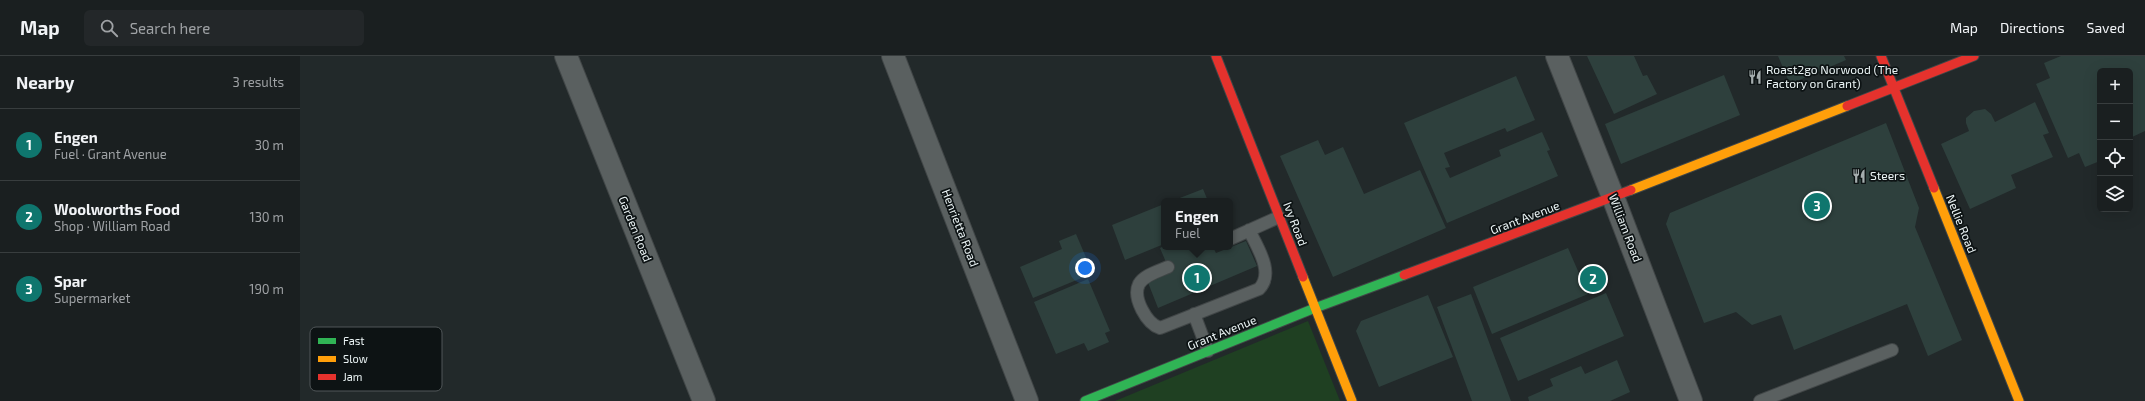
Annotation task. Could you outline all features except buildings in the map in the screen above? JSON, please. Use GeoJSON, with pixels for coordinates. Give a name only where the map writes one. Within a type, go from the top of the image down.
{"type":"FeatureCollection","features":[{"type":"Feature","properties":{"kind":"street","name":"Garden Road"},"geometry":{"type":"LineString","coordinates":[[566,56],[704,401]]}},
{"type":"Feature","properties":{"kind":"street","name":"Henrietta Road"},"geometry":{"type":"LineString","coordinates":[[894,56],[1027,401]]}},
{"type":"Feature","properties":{"kind":"street","name":"Ivy Road"},"geometry":{"type":"LineString","coordinates":[[1216,56],[1352,401]]}},
{"type":"Feature","properties":{"kind":"street","name":"William Road"},"geometry":{"type":"LineString","coordinates":[[1557,56],[1691,401]]}},
{"type":"Feature","properties":{"kind":"street","name":"Nellie Road"},"geometry":{"type":"LineString","coordinates":[[1881,56],[2019,401]]}},
{"type":"Feature","properties":{"kind":"street","name":"Grant Avenue"},"geometry":{"type":"LineString","coordinates":[[1085,401],[1315,308],[1613,197],[1974,56]]}},
{"type":"Feature","properties":{"kind":"lane"},"geometry":{"type":"LineString","coordinates":[[1233,238],[1279,217]]}},
{"type":"Feature","properties":{"kind":"lane"},"geometry":{"type":"LineString","coordinates":[[1168,267],[1145,278],[1139,285],[1137,294],[1148,320],[1153,326],[1160,328],[1259,289],[1265,284],[1267,278],[1265,267],[1249,230]]}},
{"type":"Feature","properties":{"kind":"lane"},"geometry":{"type":"LineString","coordinates":[[1194,314],[1208,351]]}},
{"type":"Feature","properties":{"kind":"lane"},"geometry":{"type":"LineString","coordinates":[[1760,401],[1784,396],[1892,350]]}},
{"type":"Feature","properties":{"kind":"green space"},"geometry":{"type":"Polygon","coordinates":[[[1308,321],[1340,401],[1115,401],[1308,321]]]}},
{"type":"Feature","properties":{"kind":"traffic: fast"},"geometry":{"type":"LineString","coordinates":[[1085,401],[1315,308],[1404,275]]}},
{"type":"Feature","properties":{"kind":"traffic: slow"},"geometry":{"type":"LineString","coordinates":[[1631,190],[1847,106]]}},
{"type":"Feature","properties":{"kind":"traffic: slow"},"geometry":{"type":"LineString","coordinates":[[1934,188],[2019,401]]}},
{"type":"Feature","properties":{"kind":"traffic: slow"},"geometry":{"type":"LineString","coordinates":[[1303,277],[1352,401]]}},
{"type":"Feature","properties":{"kind":"traffic: jam"},"geometry":{"type":"LineString","coordinates":[[1216,56],[1303,277]]}},
{"type":"Feature","properties":{"kind":"traffic: jam"},"geometry":{"type":"LineString","coordinates":[[1881,56],[1934,188]]}},
{"type":"Feature","properties":{"kind":"traffic: jam"},"geometry":{"type":"LineString","coordinates":[[1847,106],[1974,56]]}},
{"type":"Feature","properties":{"kind":"traffic: jam"},"geometry":{"type":"LineString","coordinates":[[1404,275],[1631,190]]}},
{"type":"Feature","properties":{"kind":"place","name":"Roast2go Norwood (The Factory on Grant)"},"geometry":{"type":"Point","coordinates":[1755,77]}},
{"type":"Feature","properties":{"kind":"place","name":"Steers"},"geometry":{"type":"Point","coordinates":[1859,176]}},
{"type":"Feature","properties":{"kind":"place","name":"Spar"},"geometry":{"type":"Point","coordinates":[1817,206]}},
{"type":"Feature","properties":{"kind":"place","name":"Engen"},"geometry":{"type":"Point","coordinates":[1197,278]}},
{"type":"Feature","properties":{"kind":"place","name":"Woolworths Food"},"geometry":{"type":"Point","coordinates":[1593,279]}}]}
